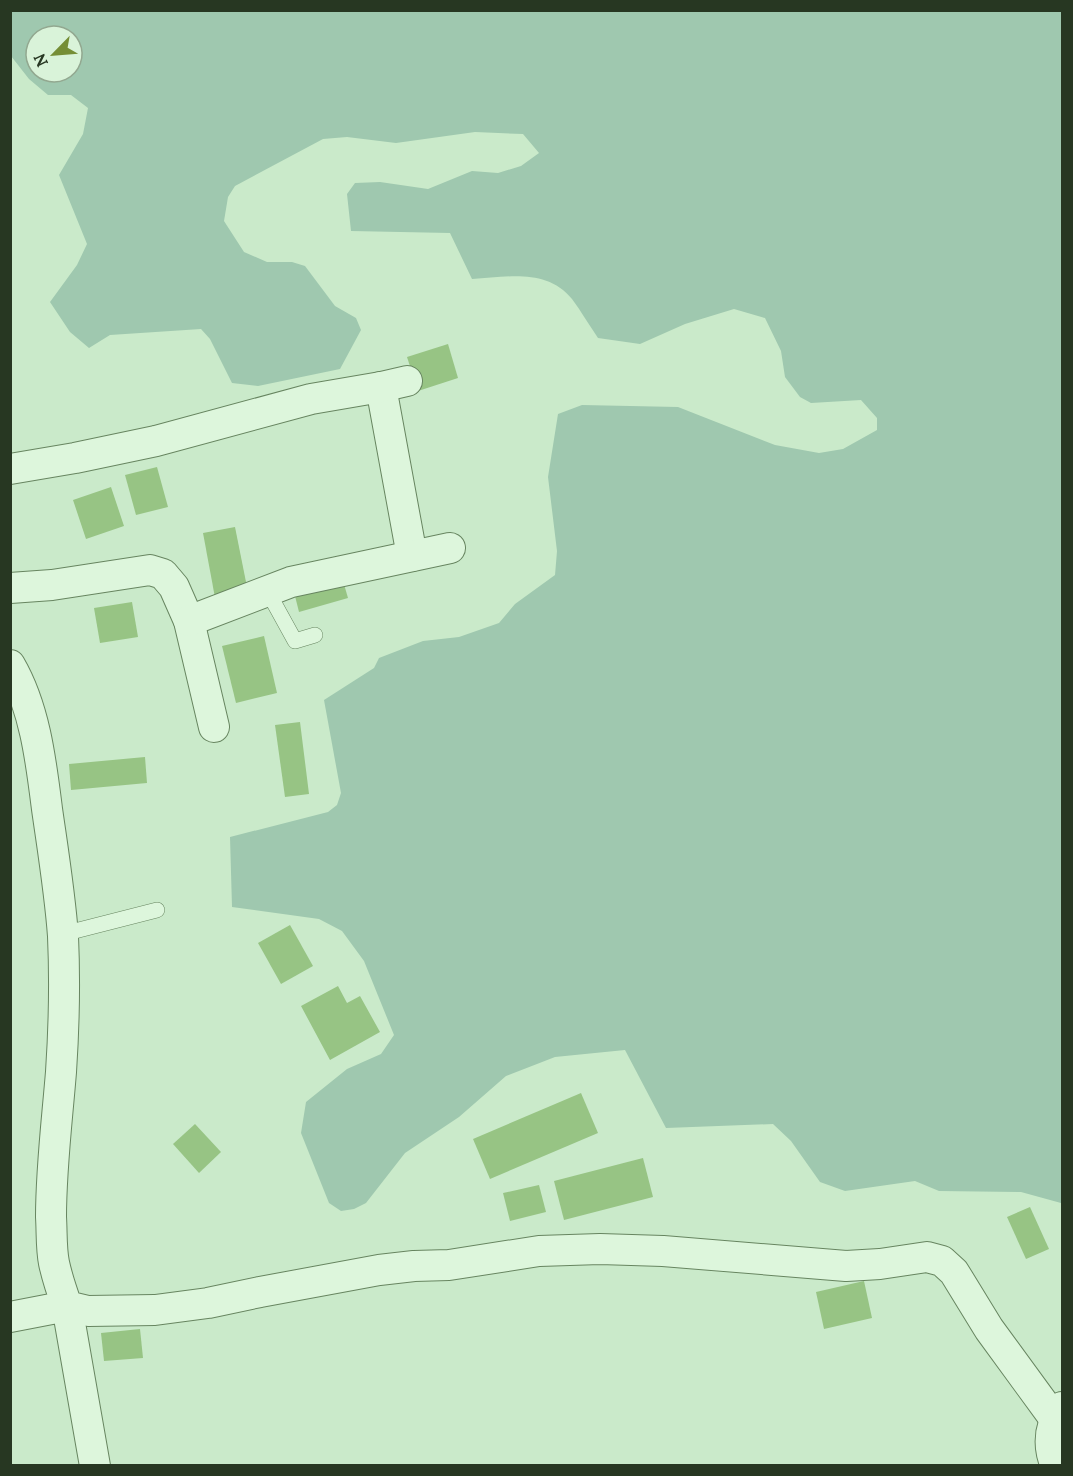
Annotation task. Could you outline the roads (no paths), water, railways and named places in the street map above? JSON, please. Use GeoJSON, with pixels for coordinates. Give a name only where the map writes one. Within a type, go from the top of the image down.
{"type":"FeatureCollection","features":[{"type":"Feature","properties":{"kind":"street"},"geometry":{"type":"LineString","coordinates":[[10,469],[156,441],[311,399],[394,384],[412,556]]}},
{"type":"Feature","properties":{"kind":"street"},"geometry":{"type":"LineString","coordinates":[[189,621],[291,582],[450,548]]}},
{"type":"Feature","properties":{"kind":"street"},"geometry":{"type":"LineString","coordinates":[[10,588],[52,585],[150,570],[163,574],[174,587],[189,621],[214,727]]}},
{"type":"Feature","properties":{"kind":"street"},"geometry":{"type":"LineString","coordinates":[[10,665],[18,679],[29,710],[41,764],[63,934],[65,988],[61,1071],[52,1164],[52,1241],[54,1263],[67,1306],[95,1466]]}},
{"type":"Feature","properties":{"kind":"street"},"geometry":{"type":"LineString","coordinates":[[10,1317],[67,1306],[88,1311],[155,1310],[208,1303],[379,1270],[448,1265],[539,1251],[663,1251],[846,1266],[927,1257],[942,1261],[954,1272],[989,1329],[1060,1417],[1051,1439],[1052,1455],[1056,1466]]}},
{"type":"Feature","properties":{"kind":"lane"},"geometry":{"type":"LineString","coordinates":[[268,592],[295,641],[315,634]]}},
{"type":"Feature","properties":{"kind":"lane"},"geometry":{"type":"LineString","coordinates":[[63,934],[157,910]]}}]}
